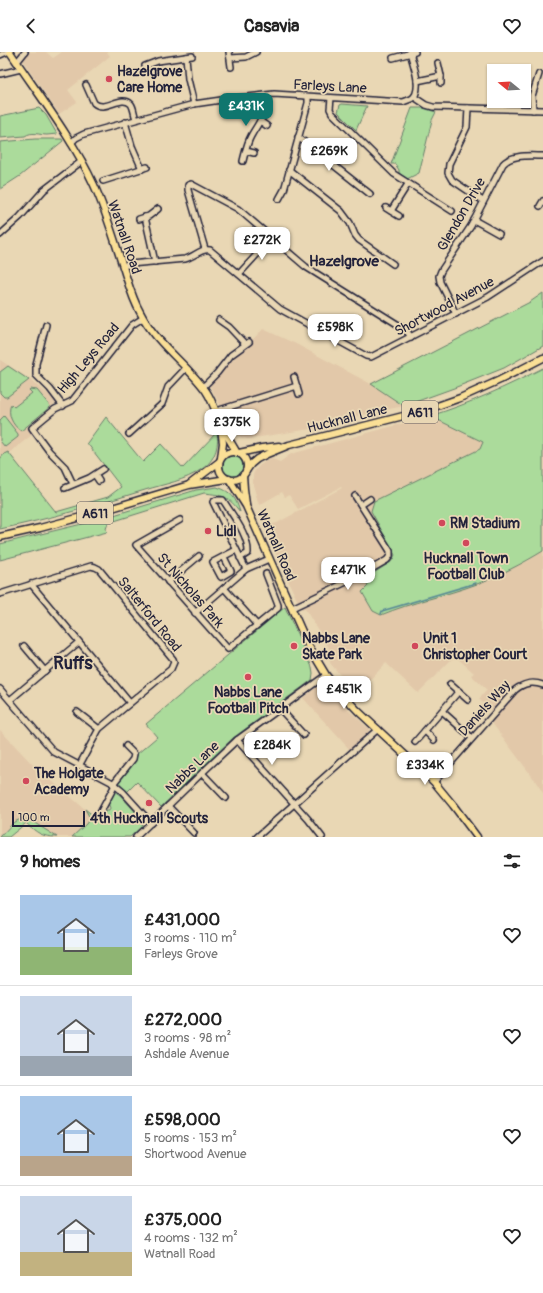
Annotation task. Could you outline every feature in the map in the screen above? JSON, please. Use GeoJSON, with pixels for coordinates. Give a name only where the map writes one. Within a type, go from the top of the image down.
{"type":"FeatureCollection","features":[{"type":"Feature","properties":{"kind":"main road","name":"Watnall Road"},"geometry":{"type":"LineString","coordinates":[[10,52],[82,160],[95,186],[134,299],[143,318],[162,344],[203,387],[211,399],[221,426],[238,453]]}},
{"type":"Feature","properties":{"kind":"main road","name":"Hucknall Lane"},"geometry":{"type":"LineString","coordinates":[[238,453],[262,448],[289,445],[423,411],[460,398],[543,358]]}},
{"type":"Feature","properties":{"kind":"main road","name":"Watnall Road"},"geometry":{"type":"LineString","coordinates":[[220,460],[222,443],[221,426]]}},
{"type":"Feature","properties":{"kind":"main road","name":"Hucknall Lane"},"geometry":{"type":"LineString","coordinates":[[245,473],[251,464],[257,459],[289,445]]}},
{"type":"Feature","properties":{"kind":"main road"},"geometry":{"type":"LineString","coordinates":[[228,453],[238,453],[245,460],[247,468],[245,473],[236,480],[228,479],[220,472],[220,460],[228,453]]}},
{"type":"Feature","properties":{"kind":"main road","name":"A611"},"geometry":{"type":"LineString","coordinates":[[188,485],[212,468],[220,460]]}},
{"type":"Feature","properties":{"kind":"main road","name":"Watnall Road"},"geometry":{"type":"LineString","coordinates":[[245,473],[244,489],[246,506]]}},
{"type":"Feature","properties":{"kind":"main road","name":"Watnall Road"},"geometry":{"type":"LineString","coordinates":[[228,479],[246,506],[308,645],[326,675],[346,699],[434,782],[477,837]]}},
{"type":"Feature","properties":{"kind":"main road","name":"A611"},"geometry":{"type":"LineString","coordinates":[[0,537],[77,518],[188,485],[228,479]]}},
{"type":"Feature","properties":{"kind":"street"},"geometry":{"type":"LineString","coordinates":[[0,55],[7,52]]}},
{"type":"Feature","properties":{"kind":"street"},"geometry":{"type":"LineString","coordinates":[[16,62],[25,52]]}},
{"type":"Feature","properties":{"kind":"street"},"geometry":{"type":"LineString","coordinates":[[231,67],[230,55],[246,57],[256,52]]}},
{"type":"Feature","properties":{"kind":"street"},"geometry":{"type":"LineString","coordinates":[[393,58],[412,52],[417,81],[417,90],[414,97],[430,107],[543,110]]}},
{"type":"Feature","properties":{"kind":"street"},"geometry":{"type":"LineString","coordinates":[[145,66],[158,61],[192,56]]}},
{"type":"Feature","properties":{"kind":"street"},"geometry":{"type":"LineString","coordinates":[[186,57],[188,79],[194,104]]}},
{"type":"Feature","properties":{"kind":"street"},"geometry":{"type":"LineString","coordinates":[[438,63],[441,83]]}},
{"type":"Feature","properties":{"kind":"street"},"geometry":{"type":"LineString","coordinates":[[0,74],[21,69]]}},
{"type":"Feature","properties":{"kind":"street"},"geometry":{"type":"LineString","coordinates":[[533,110],[532,96],[539,74]]}},
{"type":"Feature","properties":{"kind":"street"},"geometry":{"type":"LineString","coordinates":[[417,81],[441,76]]}},
{"type":"Feature","properties":{"kind":"street"},"geometry":{"type":"LineString","coordinates":[[86,85],[94,103],[103,106],[123,101],[130,103],[136,119]]}},
{"type":"Feature","properties":{"kind":"street","name":"Farleys Lane"},"geometry":{"type":"LineString","coordinates":[[71,143],[76,138],[84,134],[125,122],[194,104],[228,99],[274,94],[403,102],[414,97]]}},
{"type":"Feature","properties":{"kind":"street"},"geometry":{"type":"LineString","coordinates":[[243,161],[250,138],[267,107],[266,95]]}},
{"type":"Feature","properties":{"kind":"street"},"geometry":{"type":"LineString","coordinates":[[279,199],[284,190],[308,103],[308,96]]}},
{"type":"Feature","properties":{"kind":"street"},"geometry":{"type":"LineString","coordinates":[[331,98],[330,109],[332,113],[394,174],[452,212]]}},
{"type":"Feature","properties":{"kind":"street"},"geometry":{"type":"LineString","coordinates":[[468,108],[467,127],[449,164],[448,173],[452,180],[483,202]]}},
{"type":"Feature","properties":{"kind":"street"},"geometry":{"type":"LineString","coordinates":[[260,121],[267,126]]}},
{"type":"Feature","properties":{"kind":"street"},"geometry":{"type":"LineString","coordinates":[[125,122],[132,146],[142,169]]}},
{"type":"Feature","properties":{"kind":"street"},"geometry":{"type":"LineString","coordinates":[[298,137],[370,194]]}},
{"type":"Feature","properties":{"kind":"street"},"geometry":{"type":"LineString","coordinates":[[246,151],[254,153]]}},
{"type":"Feature","properties":{"kind":"street","name":"Glendon Drive"},"geometry":{"type":"LineString","coordinates":[[456,314],[440,282],[439,276],[441,271],[474,220],[506,160],[512,158],[543,156]]}},
{"type":"Feature","properties":{"kind":"street"},"geometry":{"type":"LineString","coordinates":[[0,235],[44,190],[82,160]]}},
{"type":"Feature","properties":{"kind":"street"},"geometry":{"type":"LineString","coordinates":[[103,181],[148,167]]}},
{"type":"Feature","properties":{"kind":"street"},"geometry":{"type":"LineString","coordinates":[[289,170],[342,211],[359,240],[393,264]]}},
{"type":"Feature","properties":{"kind":"street"},"geometry":{"type":"LineString","coordinates":[[123,266],[191,258],[205,249],[188,190],[189,184],[195,185],[238,209],[306,267],[404,329],[411,337]]}},
{"type":"Feature","properties":{"kind":"street"},"geometry":{"type":"LineString","coordinates":[[391,211],[408,184]]}},
{"type":"Feature","properties":{"kind":"street"},"geometry":{"type":"LineString","coordinates":[[386,208],[398,216]]}},
{"type":"Feature","properties":{"kind":"street"},"geometry":{"type":"LineString","coordinates":[[139,219],[154,214],[158,209]]}},
{"type":"Feature","properties":{"kind":"street"},"geometry":{"type":"LineString","coordinates":[[145,217],[154,262]]}},
{"type":"Feature","properties":{"kind":"street"},"geometry":{"type":"LineString","coordinates":[[474,220],[499,234]]}},
{"type":"Feature","properties":{"kind":"street"},"geometry":{"type":"LineString","coordinates":[[239,274],[272,238]]}},
{"type":"Feature","properties":{"kind":"street","name":"Shortwood Avenue"},"geometry":{"type":"LineString","coordinates":[[205,249],[212,250],[280,309],[366,356],[375,356],[488,298],[543,261]]}},
{"type":"Feature","properties":{"kind":"street","name":"High Leys Road"},"geometry":{"type":"LineString","coordinates":[[73,484],[65,467],[49,451],[32,428],[55,409],[72,401],[132,325],[143,318]]}},
{"type":"Feature","properties":{"kind":"street"},"geometry":{"type":"LineString","coordinates":[[203,387],[217,373],[231,355],[247,343],[219,320]]}},
{"type":"Feature","properties":{"kind":"street"},"geometry":{"type":"LineString","coordinates":[[46,325],[36,364],[36,375],[50,389],[63,406]]}},
{"type":"Feature","properties":{"kind":"street"},"geometry":{"type":"LineString","coordinates":[[129,434],[162,404],[168,387],[186,368]]}},
{"type":"Feature","properties":{"kind":"street"},"geometry":{"type":"LineString","coordinates":[[294,377],[299,394]]}},
{"type":"Feature","properties":{"kind":"street"},"geometry":{"type":"LineString","coordinates":[[216,411],[297,386]]}},
{"type":"Feature","properties":{"kind":"street"},"geometry":{"type":"LineString","coordinates":[[142,414],[146,419]]}},
{"type":"Feature","properties":{"kind":"street"},"geometry":{"type":"LineString","coordinates":[[65,488],[95,475],[103,469]]}},
{"type":"Feature","properties":{"kind":"street"},"geometry":{"type":"LineString","coordinates":[[95,475],[99,480]]}},
{"type":"Feature","properties":{"kind":"street"},"geometry":{"type":"LineString","coordinates":[[292,608],[362,575],[387,560],[390,556],[390,551],[355,496]]}},
{"type":"Feature","properties":{"kind":"street"},"geometry":{"type":"LineString","coordinates":[[361,505],[370,499]]}},
{"type":"Feature","properties":{"kind":"street"},"geometry":{"type":"LineString","coordinates":[[240,558],[248,553],[248,546],[239,525],[223,500],[216,500],[213,502],[236,550],[240,558],[246,569]]}},
{"type":"Feature","properties":{"kind":"street","name":"St Nicholas Park"},"geometry":{"type":"LineString","coordinates":[[180,520],[136,545],[228,649],[257,625]]}},
{"type":"Feature","properties":{"kind":"street"},"geometry":{"type":"LineString","coordinates":[[224,557],[236,550]]}},
{"type":"Feature","properties":{"kind":"street"},"geometry":{"type":"LineString","coordinates":[[168,582],[199,556]]}},
{"type":"Feature","properties":{"kind":"street"},"geometry":{"type":"LineString","coordinates":[[195,613],[246,569],[269,559]]}},
{"type":"Feature","properties":{"kind":"street","name":"Salterford Road"},"geometry":{"type":"LineString","coordinates":[[0,594],[91,566],[95,567],[99,569],[173,659],[174,662],[171,669],[99,729],[79,766]]}},
{"type":"Feature","properties":{"kind":"street"},"geometry":{"type":"LineString","coordinates":[[224,588],[257,625],[278,608],[266,574]]}},
{"type":"Feature","properties":{"kind":"street"},"geometry":{"type":"LineString","coordinates":[[31,584],[130,703]]}},
{"type":"Feature","properties":{"kind":"street"},"geometry":{"type":"LineString","coordinates":[[10,700],[80,642]]}},
{"type":"Feature","properties":{"kind":"street"},"geometry":{"type":"LineString","coordinates":[[24,646],[45,671]]}},
{"type":"Feature","properties":{"kind":"street","name":"Nabbs Lane"},"geometry":{"type":"LineString","coordinates":[[136,837],[238,740],[326,675]]}},
{"type":"Feature","properties":{"kind":"street","name":"Daniels Way"},"geometry":{"type":"LineString","coordinates":[[434,782],[518,687],[530,682],[543,685]]}},
{"type":"Feature","properties":{"kind":"street"},"geometry":{"type":"LineString","coordinates":[[450,684],[468,700]]}},
{"type":"Feature","properties":{"kind":"street"},"geometry":{"type":"LineString","coordinates":[[0,689],[50,749],[114,784],[151,823]]}},
{"type":"Feature","properties":{"kind":"street"},"geometry":{"type":"LineString","coordinates":[[415,742],[459,692]]}},
{"type":"Feature","properties":{"kind":"street"},"geometry":{"type":"LineString","coordinates":[[280,709],[304,735]]}},
{"type":"Feature","properties":{"kind":"street"},"geometry":{"type":"LineString","coordinates":[[442,711],[472,738]]}},
{"type":"Feature","properties":{"kind":"street"},"geometry":{"type":"LineString","coordinates":[[77,712],[99,729]]}},
{"type":"Feature","properties":{"kind":"street"},"geometry":{"type":"LineString","coordinates":[[257,837],[378,729]]}},
{"type":"Feature","properties":{"kind":"street"},"geometry":{"type":"LineString","coordinates":[[425,731],[434,740]]}},
{"type":"Feature","properties":{"kind":"street"},"geometry":{"type":"LineString","coordinates":[[238,740],[308,819],[322,837]]}},
{"type":"Feature","properties":{"kind":"street"},"geometry":{"type":"LineString","coordinates":[[99,815],[106,807],[114,784],[133,759],[134,754],[126,746]]}},
{"type":"Feature","properties":{"kind":"street"},"geometry":{"type":"LineString","coordinates":[[202,773],[226,798]]}},
{"type":"Feature","properties":{"kind":"street"},"geometry":{"type":"LineString","coordinates":[[168,806],[194,834]]}},
{"type":"Feature","properties":{"kind":"shaded area"},"geometry":{"type":"Polygon","coordinates":[[[17,52],[46,52],[53,58],[62,52],[107,52],[110,56],[68,90],[77,102],[59,114],[17,52]]]}},
{"type":"Feature","properties":{"kind":"shaded area"},"geometry":{"type":"Polygon","coordinates":[[[263,329],[296,344],[371,384],[404,406],[370,413],[310,429],[248,439],[241,437],[235,433],[209,384],[263,329]]]}},
{"type":"Feature","properties":{"kind":"shaded area"},"geometry":{"type":"Polygon","coordinates":[[[0,360],[31,380],[57,402],[27,426],[33,434],[9,453],[47,502],[0,521],[0,360]]]}},
{"type":"Feature","properties":{"kind":"shaded area"},"geometry":{"type":"Polygon","coordinates":[[[430,416],[484,442],[480,449],[371,511],[395,555],[391,562],[364,579],[381,615],[476,584],[528,561],[543,551],[543,793],[492,723],[490,710],[479,699],[487,690],[471,675],[474,673],[455,656],[418,693],[386,663],[356,694],[330,663],[329,648],[305,609],[302,610],[264,527],[277,523],[342,488],[341,487],[298,509],[289,495],[285,497],[282,492],[259,505],[253,485],[253,476],[254,472],[259,466],[270,458],[280,462],[291,454],[430,416]]]}},
{"type":"Feature","properties":{"kind":"shaded area"},"geometry":{"type":"Polygon","coordinates":[[[322,683],[328,685],[343,705],[369,729],[369,733],[350,750],[303,698],[322,683]]]}},
{"type":"Feature","properties":{"kind":"shaded area","name":"The Holgate Academy"},"geometry":{"type":"Polygon","coordinates":[[[0,730],[34,766],[118,837],[57,837],[30,820],[14,822],[0,836],[0,730]]]}},
{"type":"Feature","properties":{"kind":"green space"},"geometry":{"type":"Polygon","coordinates":[[[340,105],[367,106],[356,130],[338,112],[340,105]]]}},
{"type":"Feature","properties":{"kind":"green space"},"geometry":{"type":"Polygon","coordinates":[[[39,108],[46,115],[57,134],[47,135],[33,133],[25,136],[0,138],[0,116],[39,108]]]}},
{"type":"Feature","properties":{"kind":"green space"},"geometry":{"type":"Polygon","coordinates":[[[412,108],[423,108],[436,112],[432,120],[419,173],[407,179],[399,173],[399,170],[395,164],[391,164],[412,108]]]}},
{"type":"Feature","properties":{"kind":"green space"},"geometry":{"type":"Polygon","coordinates":[[[35,139],[62,139],[63,141],[20,176],[0,189],[0,142],[35,139]]]}},
{"type":"Feature","properties":{"kind":"green space"},"geometry":{"type":"Polygon","coordinates":[[[543,293],[543,346],[504,368],[404,406],[371,384],[530,302],[543,293]]]}},
{"type":"Feature","properties":{"kind":"green space"},"geometry":{"type":"Polygon","coordinates":[[[8,366],[29,380],[7,397],[4,397],[0,393],[0,372],[8,366]]]}},
{"type":"Feature","properties":{"kind":"green space","name":"Hucknall Town Football Club"},"geometry":{"type":"Polygon","coordinates":[[[543,368],[543,551],[511,569],[477,584],[381,615],[373,611],[362,592],[368,586],[364,579],[391,562],[395,555],[371,511],[374,501],[480,449],[483,442],[430,416],[487,395],[543,368]]]}},
{"type":"Feature","properties":{"kind":"green space"},"geometry":{"type":"Polygon","coordinates":[[[29,390],[37,390],[50,407],[21,431],[15,426],[11,419],[10,408],[11,404],[14,407],[32,393],[29,390]]]}},
{"type":"Feature","properties":{"kind":"green space"},"geometry":{"type":"Polygon","coordinates":[[[4,416],[18,434],[18,437],[5,447],[0,441],[0,420],[4,416]]]}},
{"type":"Feature","properties":{"kind":"green space"},"geometry":{"type":"Polygon","coordinates":[[[106,417],[143,462],[161,444],[183,468],[217,432],[217,448],[210,462],[202,469],[182,479],[37,521],[0,529],[0,459],[8,452],[56,512],[108,497],[121,487],[87,443],[106,417]]]}},
{"type":"Feature","properties":{"kind":"green space"},"geometry":{"type":"Polygon","coordinates":[[[232,455],[240,458],[243,466],[240,474],[232,477],[224,474],[221,466],[224,458],[232,455]]]}},
{"type":"Feature","properties":{"kind":"green space"},"geometry":{"type":"Polygon","coordinates":[[[217,487],[233,496],[240,512],[225,497],[204,493],[108,523],[106,529],[107,532],[0,560],[0,544],[94,521],[196,490],[217,487]]]}},
{"type":"Feature","properties":{"kind":"green space"},"geometry":{"type":"Polygon","coordinates":[[[285,607],[312,667],[312,680],[233,738],[161,807],[137,782],[127,792],[117,781],[137,754],[157,737],[146,724],[285,607]]]}},
{"type":"Feature","properties":{"kind":"green space"},"geometry":{"type":"Polygon","coordinates":[[[114,791],[120,795],[141,818],[142,826],[130,837],[72,837],[86,824],[90,818],[85,809],[99,820],[104,811],[109,811],[110,808],[108,803],[114,791]]]}},
{"type":"Feature","properties":{"kind":"green space"},"geometry":{"type":"Polygon","coordinates":[[[21,819],[30,820],[57,837],[40,834],[26,823],[9,837],[0,837],[14,822],[21,819]]]}},
{"type":"Feature","properties":{"kind":"waterway"},"geometry":{"type":"LineString","coordinates":[[381,614],[382,611],[476,583]]}},
{"type":"Feature","properties":{"kind":"place","name":"Hazelgrove Care Home"},"geometry":{"type":"Point","coordinates":[109,79]}},
{"type":"Feature","properties":{"kind":"place","name":"RM Stadium"},"geometry":{"type":"Point","coordinates":[442,523]}},
{"type":"Feature","properties":{"kind":"place","name":"Lidl"},"geometry":{"type":"Point","coordinates":[208,531]}},
{"type":"Feature","properties":{"kind":"place","name":"Hucknall Town Football Club"},"geometry":{"type":"Point","coordinates":[466,543]}},
{"type":"Feature","properties":{"kind":"place","name":"Nabbs Lane Skate Park"},"geometry":{"type":"Point","coordinates":[294,646]}},
{"type":"Feature","properties":{"kind":"place","name":"Unit 1 Christopher Court"},"geometry":{"type":"Point","coordinates":[415,646]}},
{"type":"Feature","properties":{"kind":"place","name":"Nabbs Lane Football Pitch"},"geometry":{"type":"Point","coordinates":[248,677]}},
{"type":"Feature","properties":{"kind":"place","name":"The Holgate Academy"},"geometry":{"type":"Point","coordinates":[26,781]}},
{"type":"Feature","properties":{"kind":"place","name":"4th Hucknall Scouts"},"geometry":{"type":"Point","coordinates":[149,803]}},
{"type":"Feature","properties":{"kind":"district","name":"Hazelgrove"},"geometry":{"type":"Point","coordinates":[344,261]}},
{"type":"Feature","properties":{"kind":"district","name":"Ruffs"},"geometry":{"type":"Point","coordinates":[73,663]}}]}
